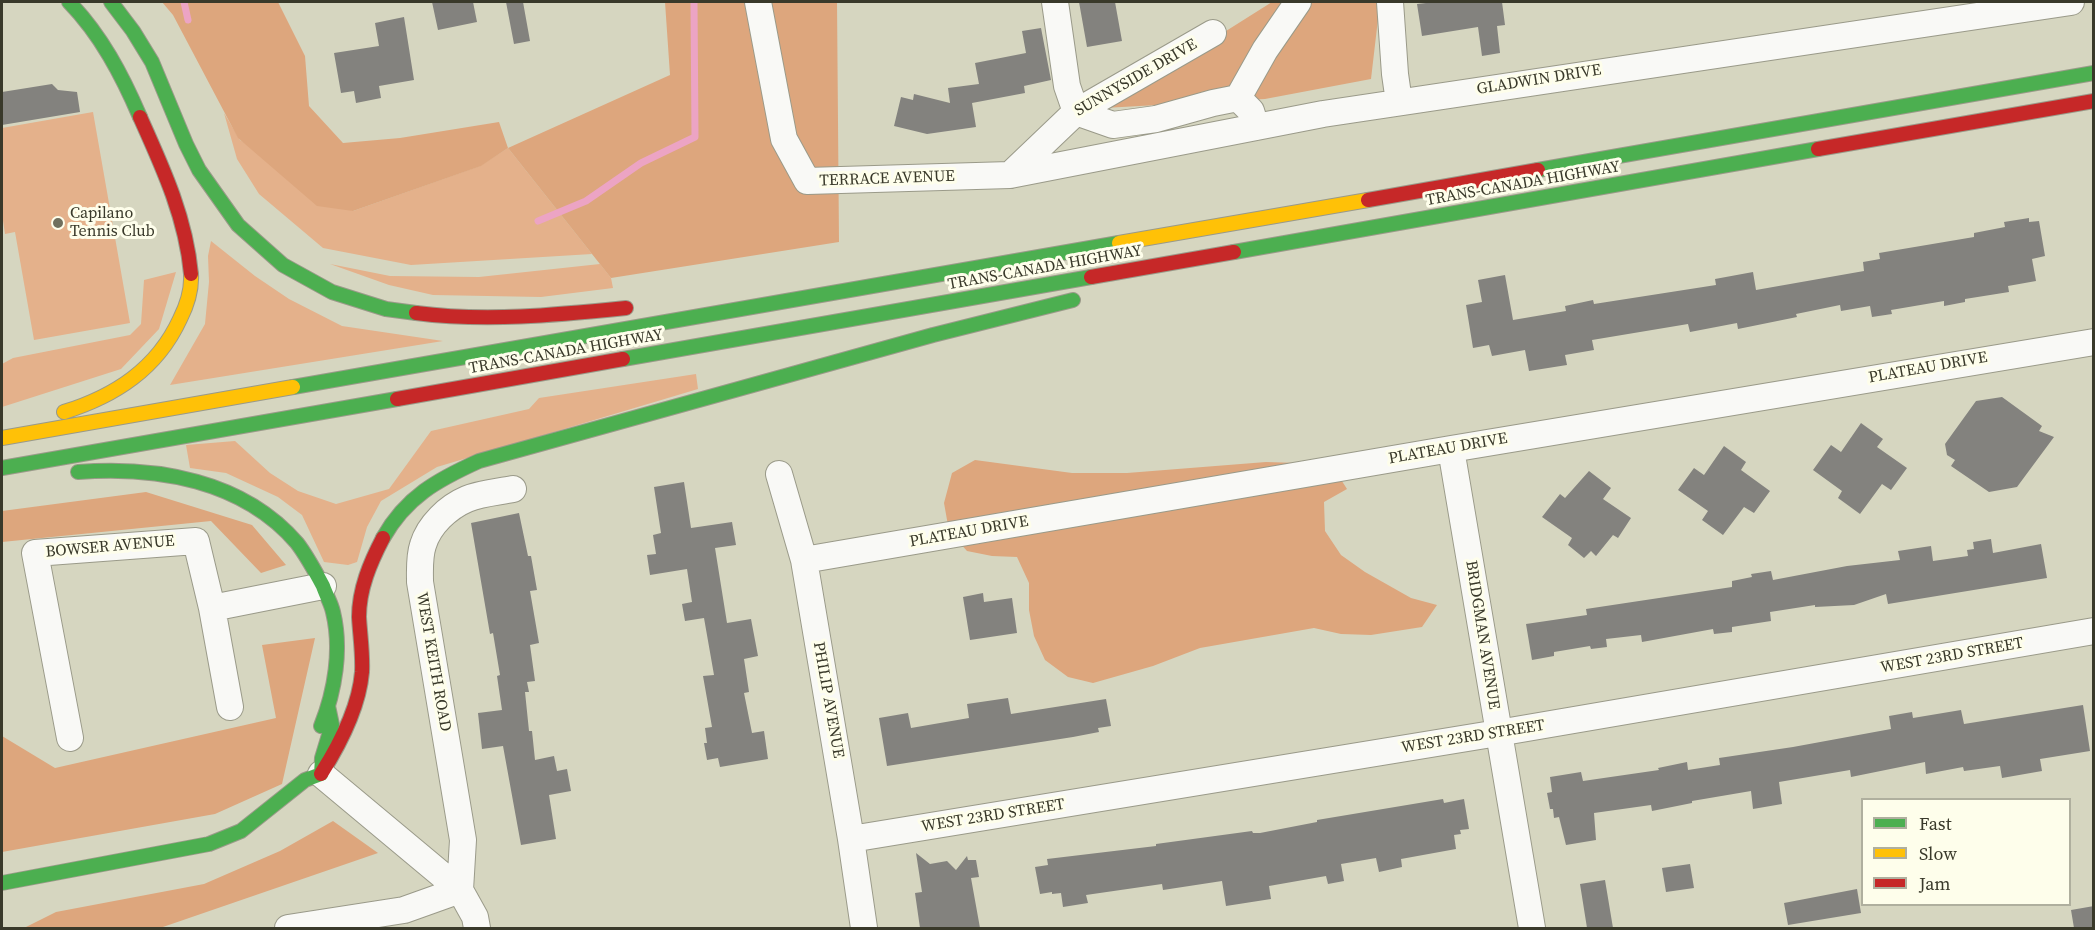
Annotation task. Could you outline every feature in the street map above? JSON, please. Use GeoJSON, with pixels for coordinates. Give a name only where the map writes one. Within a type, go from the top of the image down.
{"type":"FeatureCollection","features":[{"type":"Feature","properties":{"kind":"main road"},"geometry":{"type":"LineString","coordinates":[[2,428],[85,406],[115,392],[143,374],[163,352],[178,327],[188,300],[191,277],[188,248],[155,148],[104,43],[86,18],[69,2]]}},
{"type":"Feature","properties":{"kind":"main road"},"geometry":{"type":"LineString","coordinates":[[111,2],[135,32],[152,62],[197,168],[215,197],[235,223],[289,272],[353,300],[423,315],[495,319],[642,306]]}},
{"type":"Feature","properties":{"kind":"main road","name":"TRANS-CANADA HIGHWAY"},"geometry":{"type":"LineString","coordinates":[[2,438],[2094,73]]}},
{"type":"Feature","properties":{"kind":"main road","name":"TRANS-CANADA HIGHWAY"},"geometry":{"type":"LineString","coordinates":[[2,468],[2094,101]]}},
{"type":"Feature","properties":{"kind":"main road"},"geometry":{"type":"LineString","coordinates":[[1182,275],[1458,212]]}},
{"type":"Feature","properties":{"kind":"main road"},"geometry":{"type":"LineString","coordinates":[[724,298],[893,281]]}},
{"type":"Feature","properties":{"kind":"main road"},"geometry":{"type":"LineString","coordinates":[[2,883],[209,844],[241,831],[305,780],[321,774],[333,756],[343,733],[362,674],[361,597],[379,545],[407,503],[450,473],[479,461],[933,335],[1091,296]]}},
{"type":"Feature","properties":{"kind":"main road"},"geometry":{"type":"LineString","coordinates":[[2,478],[122,470],[150,472],[194,480],[221,489],[248,501],[271,517],[293,538],[310,561],[333,612],[337,636],[334,678],[328,705],[314,739]]}},
{"type":"Feature","properties":{"kind":"main road"},"geometry":{"type":"LineString","coordinates":[[321,774],[322,758],[332,725],[328,705]]}},
{"type":"Feature","properties":{"kind":"main road"},"geometry":{"type":"LineString","coordinates":[[270,806],[288,778]]}},
{"type":"Feature","properties":{"kind":"main road"},"geometry":{"type":"LineString","coordinates":[[2,875],[22,879]]}},
{"type":"Feature","properties":{"kind":"main road"},"geometry":{"type":"LineString","coordinates":[[2,888],[22,879]]}},
{"type":"Feature","properties":{"kind":"street","name":"TERRACE AVENUE"},"geometry":{"type":"LineString","coordinates":[[759,2],[783,139],[807,181],[1010,175]]}},
{"type":"Feature","properties":{"kind":"street"},"geometry":{"type":"LineString","coordinates":[[1054,2],[1067,86],[1076,112],[1113,125],[1156,119],[1238,98],[1265,50],[1298,2]]}},
{"type":"Feature","properties":{"kind":"street"},"geometry":{"type":"LineString","coordinates":[[1390,2],[1399,102]]}},
{"type":"Feature","properties":{"kind":"street","name":"GLADWIN DRIVE"},"geometry":{"type":"LineString","coordinates":[[1010,175],[1256,127],[1399,102],[2029,4],[2072,2]]}},
{"type":"Feature","properties":{"kind":"street","name":"SUNNYSIDE DRIVE"},"geometry":{"type":"LineString","coordinates":[[1010,175],[1076,112],[1213,33]]}},
{"type":"Feature","properties":{"kind":"street"},"geometry":{"type":"LineString","coordinates":[[1238,98],[1251,111],[1256,127]]}},
{"type":"Feature","properties":{"kind":"street","name":"PLATEAU DRIVE"},"geometry":{"type":"LineString","coordinates":[[804,560],[2094,342]]}},
{"type":"Feature","properties":{"kind":"street","name":"BRIDGMAN AVENUE"},"geometry":{"type":"LineString","coordinates":[[1451,449],[1532,928]]}},
{"type":"Feature","properties":{"kind":"street","name":"PHILIP AVENUE"},"geometry":{"type":"LineString","coordinates":[[779,474],[804,560],[864,928]]}},
{"type":"Feature","properties":{"kind":"street","name":"WEST KEITH ROAD"},"geometry":{"type":"LineString","coordinates":[[460,890],[464,840],[420,582],[420,561],[423,544],[430,530],[436,521],[450,509],[467,499],[513,489]]}},
{"type":"Feature","properties":{"kind":"street","name":"BOWSER AVENUE"},"geometry":{"type":"LineString","coordinates":[[69,738],[35,553],[196,541],[212,608],[230,707]]}},
{"type":"Feature","properties":{"kind":"street"},"geometry":{"type":"LineString","coordinates":[[212,608],[322,586]]}},
{"type":"Feature","properties":{"kind":"street","name":"WEST 23RD STREET"},"geometry":{"type":"LineString","coordinates":[[851,839],[1498,733],[2094,631]]}},
{"type":"Feature","properties":{"kind":"street"},"geometry":{"type":"LineString","coordinates":[[321,774],[460,890],[475,917],[477,928]]}},
{"type":"Feature","properties":{"kind":"street"},"geometry":{"type":"LineString","coordinates":[[288,928],[404,910],[460,890]]}},
{"type":"Feature","properties":{"kind":"shaded area"},"geometry":{"type":"Polygon","coordinates":[[[162,2],[278,2],[305,56],[309,106],[343,143],[400,138],[499,122],[508,148],[481,166],[353,211],[317,206],[238,138],[173,15],[162,2]]]}},
{"type":"Feature","properties":{"kind":"shaded area"},"geometry":{"type":"Polygon","coordinates":[[[665,2],[837,2],[839,242],[611,278],[508,148],[670,75],[665,2]]]}},
{"type":"Feature","properties":{"kind":"shaded area"},"geometry":{"type":"Polygon","coordinates":[[[1272,2],[1380,2],[1371,79],[1265,99],[1104,108],[1272,2]]]}},
{"type":"Feature","properties":{"kind":"shaded area","name":"Capilano Tennis Club"},"geometry":{"type":"Polygon","coordinates":[[[93,112],[130,323],[34,340],[15,232],[5,234],[2,214],[2,128],[93,112]]]}},
{"type":"Feature","properties":{"kind":"shaded area"},"geometry":{"type":"Polygon","coordinates":[[[224,113],[240,140],[353,211],[480,166],[508,148],[592,254],[411,265],[323,248],[259,194],[237,159],[224,113]]]}},
{"type":"Feature","properties":{"kind":"shaded area"},"geometry":{"type":"Polygon","coordinates":[[[211,241],[255,276],[289,299],[342,326],[443,341],[170,385],[205,324],[209,282],[208,256],[211,241]]]}},
{"type":"Feature","properties":{"kind":"shaded area"},"geometry":{"type":"Polygon","coordinates":[[[330,264],[390,276],[479,277],[600,264],[611,278],[613,288],[541,297],[433,295],[389,285],[330,264]]]}},
{"type":"Feature","properties":{"kind":"shaded area"},"geometry":{"type":"Polygon","coordinates":[[[176,272],[159,329],[121,369],[2,407],[2,364],[13,358],[130,335],[141,324],[144,280],[176,272]]]}},
{"type":"Feature","properties":{"kind":"shaded area"},"geometry":{"type":"Polygon","coordinates":[[[696,374],[698,389],[437,467],[381,501],[367,527],[357,562],[348,565],[324,562],[302,515],[278,497],[226,473],[190,468],[186,445],[235,441],[270,473],[298,491],[336,504],[389,489],[431,431],[529,409],[539,398],[696,374]]]}},
{"type":"Feature","properties":{"kind":"shaded area"},"geometry":{"type":"Polygon","coordinates":[[[975,460],[1072,473],[1127,473],[1266,462],[1331,464],[1347,489],[1324,502],[1325,531],[1341,555],[1365,572],[1411,598],[1437,605],[1422,627],[1371,635],[1341,634],[1314,628],[1200,648],[1153,666],[1093,683],[1068,677],[1045,660],[1034,636],[1029,610],[1029,583],[1017,557],[992,556],[967,551],[949,531],[944,503],[952,473],[975,460]]]}},
{"type":"Feature","properties":{"kind":"shaded area"},"geometry":{"type":"Polygon","coordinates":[[[146,492],[252,525],[286,565],[261,573],[211,521],[2,542],[2,511],[146,492]]]}},
{"type":"Feature","properties":{"kind":"shaded area"},"geometry":{"type":"Polygon","coordinates":[[[315,638],[282,784],[215,814],[2,852],[2,736],[55,768],[276,718],[262,645],[315,638]]]}},
{"type":"Feature","properties":{"kind":"shaded area"},"geometry":{"type":"Polygon","coordinates":[[[333,821],[378,853],[160,928],[24,928],[56,912],[204,884],[280,851],[333,821]]]}},
{"type":"Feature","properties":{"kind":"building"},"geometry":{"type":"Polygon","coordinates":[[[432,2],[473,2],[477,22],[438,30],[432,2]]]}},
{"type":"Feature","properties":{"kind":"building"},"geometry":{"type":"Polygon","coordinates":[[[506,2],[523,2],[530,41],[514,44],[506,2]]]}},
{"type":"Feature","properties":{"kind":"building"},"geometry":{"type":"Polygon","coordinates":[[[1079,2],[1115,2],[1122,41],[1087,47],[1079,2]]]}},
{"type":"Feature","properties":{"kind":"building"},"geometry":{"type":"Polygon","coordinates":[[[1502,2],[1505,25],[1497,26],[1500,53],[1482,56],[1478,27],[1422,36],[1417,4],[1502,2]]]}},
{"type":"Feature","properties":{"kind":"building"},"geometry":{"type":"Polygon","coordinates":[[[404,17],[414,80],[379,86],[381,98],[356,103],[354,91],[341,93],[334,53],[379,46],[375,23],[404,17]]]}},
{"type":"Feature","properties":{"kind":"building"},"geometry":{"type":"Polygon","coordinates":[[[1041,28],[1051,80],[1024,86],[1025,93],[972,103],[976,127],[927,134],[894,126],[901,97],[913,100],[914,94],[950,103],[948,88],[979,84],[975,63],[1026,53],[1022,31],[1041,28]]]}},
{"type":"Feature","properties":{"kind":"building"},"geometry":{"type":"Polygon","coordinates":[[[52,84],[58,90],[77,92],[80,112],[2,125],[2,92],[52,84]]]}},
{"type":"Feature","properties":{"kind":"building"},"geometry":{"type":"Polygon","coordinates":[[[2029,218],[2029,222],[2039,221],[2045,256],[2032,259],[2036,281],[2008,286],[2009,292],[1965,299],[1965,302],[1944,306],[1944,301],[1891,310],[1892,314],[1872,317],[1870,306],[1841,311],[1840,305],[1796,314],[1797,317],[1738,329],[1737,323],[1690,332],[1688,324],[1592,340],[1594,350],[1565,355],[1567,365],[1529,371],[1525,350],[1492,356],[1489,345],[1473,348],[1466,305],[1482,302],[1478,280],[1505,275],[1513,320],[1566,311],[1565,306],[1593,300],[1594,304],[1716,285],[1715,279],[1753,272],[1756,290],[1864,271],[1863,262],[1880,259],[1879,253],[1974,237],[1974,233],[2005,227],[2004,222],[2029,218]]]}},
{"type":"Feature","properties":{"kind":"building"},"geometry":{"type":"Polygon","coordinates":[[[2002,397],[2042,426],[2039,431],[2054,437],[2017,487],[1989,492],[1951,466],[1955,460],[1947,455],[1945,444],[1976,401],[2002,397]]]}},
{"type":"Feature","properties":{"kind":"building"},"geometry":{"type":"Polygon","coordinates":[[[1861,423],[1883,439],[1877,447],[1907,468],[1891,490],[1882,484],[1860,514],[1838,498],[1842,491],[1813,470],[1831,445],[1841,452],[1861,423]]]}},
{"type":"Feature","properties":{"kind":"building"},"geometry":{"type":"Polygon","coordinates":[[[1724,446],[1746,462],[1741,470],[1770,491],[1754,513],[1744,507],[1723,535],[1702,520],[1708,511],[1678,490],[1694,468],[1704,475],[1724,446]]]}},
{"type":"Feature","properties":{"kind":"building"},"geometry":{"type":"Polygon","coordinates":[[[1589,471],[1611,488],[1603,499],[1631,518],[1618,538],[1613,535],[1596,556],[1591,551],[1584,558],[1568,545],[1572,538],[1542,517],[1560,494],[1565,498],[1589,471]]]}},
{"type":"Feature","properties":{"kind":"building"},"geometry":{"type":"Polygon","coordinates":[[[684,482],[691,528],[732,522],[736,545],[715,548],[727,623],[751,619],[758,656],[744,659],[749,692],[744,693],[752,733],[764,731],[768,759],[720,767],[718,758],[707,760],[704,743],[707,743],[705,728],[712,727],[703,676],[714,675],[704,618],[685,621],[682,604],[692,602],[687,569],[650,575],[647,555],[656,554],[653,535],[661,533],[654,487],[684,482]]]}},
{"type":"Feature","properties":{"kind":"building"},"geometry":{"type":"Polygon","coordinates":[[[519,513],[528,556],[531,556],[537,590],[530,591],[539,643],[530,645],[535,681],[527,682],[529,692],[525,692],[529,731],[532,731],[535,760],[554,756],[557,771],[567,769],[571,791],[549,795],[556,839],[521,845],[503,746],[482,749],[478,713],[502,710],[497,676],[500,675],[493,633],[490,634],[471,523],[519,513]]]}},
{"type":"Feature","properties":{"kind":"building"},"geometry":{"type":"Polygon","coordinates":[[[1991,539],[1993,553],[2041,544],[2047,578],[1888,604],[1886,594],[1854,605],[1815,607],[1815,605],[1770,612],[1771,621],[1732,627],[1732,632],[1714,634],[1713,629],[1642,642],[1641,635],[1606,639],[1607,647],[1591,649],[1590,646],[1554,652],[1554,656],[1532,660],[1526,624],[1587,615],[1586,609],[1732,587],[1732,581],[1752,577],[1751,574],[1771,571],[1773,580],[1847,566],[1900,560],[1898,551],[1931,546],[1933,561],[1968,556],[1967,550],[1974,549],[1973,542],[1991,539]]]}},
{"type":"Feature","properties":{"kind":"building"},"geometry":{"type":"Polygon","coordinates":[[[983,593],[984,602],[1012,598],[1017,633],[970,640],[963,597],[983,593]]]}},
{"type":"Feature","properties":{"kind":"building"},"geometry":{"type":"Polygon","coordinates":[[[1008,698],[1011,714],[1106,699],[1111,726],[1098,728],[1099,732],[1073,737],[887,766],[879,718],[908,713],[911,728],[969,718],[967,704],[1008,698]]]}},
{"type":"Feature","properties":{"kind":"building"},"geometry":{"type":"Polygon","coordinates":[[[2083,705],[2090,751],[2040,759],[2042,771],[2002,778],[2000,766],[1964,771],[1963,767],[1926,774],[1925,762],[1851,777],[1850,770],[1779,782],[1782,804],[1753,809],[1751,791],[1692,801],[1692,803],[1652,811],[1651,805],[1594,813],[1596,840],[1566,845],[1559,817],[1554,818],[1547,793],[1552,792],[1550,777],[1581,772],[1583,781],[1659,770],[1658,768],[1687,762],[1688,770],[1720,765],[1719,758],[1891,729],[1889,716],[1912,712],[1913,718],[1961,710],[1964,724],[2083,705]]]}},
{"type":"Feature","properties":{"kind":"building"},"geometry":{"type":"Polygon","coordinates":[[[1443,799],[1444,803],[1464,799],[1469,829],[1460,830],[1461,834],[1454,835],[1456,849],[1401,859],[1402,867],[1379,872],[1376,858],[1341,864],[1344,881],[1328,884],[1326,876],[1269,886],[1271,899],[1226,906],[1222,881],[1163,890],[1162,884],[1086,895],[1088,903],[1063,907],[1061,893],[1040,894],[1035,867],[1048,865],[1047,859],[1156,846],[1156,844],[1252,831],[1260,833],[1317,822],[1317,820],[1443,799]]]}},
{"type":"Feature","properties":{"kind":"building"},"geometry":{"type":"Polygon","coordinates":[[[916,853],[930,864],[947,861],[956,870],[967,856],[968,860],[976,860],[979,877],[971,878],[980,928],[920,928],[915,893],[922,892],[916,853]]]}},
{"type":"Feature","properties":{"kind":"building"},"geometry":{"type":"Polygon","coordinates":[[[1690,864],[1694,888],[1666,892],[1662,868],[1690,864]]]}},
{"type":"Feature","properties":{"kind":"building"},"geometry":{"type":"Polygon","coordinates":[[[1605,880],[1613,928],[1587,928],[1580,884],[1605,880]]]}},
{"type":"Feature","properties":{"kind":"building"},"geometry":{"type":"Polygon","coordinates":[[[1857,889],[1861,913],[1788,925],[1784,903],[1857,889]]]}},
{"type":"Feature","properties":{"kind":"building"},"geometry":{"type":"Polygon","coordinates":[[[2094,906],[2094,928],[2074,928],[2071,910],[2094,906]]]}},
{"type":"Feature","properties":{"kind":"waterway"},"geometry":{"type":"LineString","coordinates":[[184,2],[188,20]]}},
{"type":"Feature","properties":{"kind":"waterway"},"geometry":{"type":"LineString","coordinates":[[538,221],[586,201],[641,163],[695,137],[694,2]]}},
{"type":"Feature","properties":{"kind":"traffic: fast"},"geometry":{"type":"LineString","coordinates":[[69,2],[110,56],[140,117]]}},
{"type":"Feature","properties":{"kind":"traffic: fast"},"geometry":{"type":"LineString","coordinates":[[111,2],[133,31],[152,62],[199,170],[238,225],[283,265],[332,292],[386,309],[416,313]]}},
{"type":"Feature","properties":{"kind":"traffic: fast"},"geometry":{"type":"LineString","coordinates":[[1538,170],[2094,73]]}},
{"type":"Feature","properties":{"kind":"traffic: fast"},"geometry":{"type":"LineString","coordinates":[[1234,252],[1818,149]]}},
{"type":"Feature","properties":{"kind":"traffic: fast"},"geometry":{"type":"LineString","coordinates":[[293,387],[1119,243]]}},
{"type":"Feature","properties":{"kind":"traffic: fast"},"geometry":{"type":"LineString","coordinates":[[623,359],[1091,277]]}},
{"type":"Feature","properties":{"kind":"traffic: fast"},"geometry":{"type":"LineString","coordinates":[[383,538],[402,511],[424,491],[479,461],[933,335],[1073,300]]}},
{"type":"Feature","properties":{"kind":"traffic: fast"},"geometry":{"type":"LineString","coordinates":[[2,468],[397,399]]}},
{"type":"Feature","properties":{"kind":"traffic: fast"},"geometry":{"type":"LineString","coordinates":[[78,472],[138,472],[167,475],[225,491],[251,504],[297,543],[323,586]]}},
{"type":"Feature","properties":{"kind":"traffic: fast"},"geometry":{"type":"LineString","coordinates":[[321,726],[330,699],[337,655],[336,626],[323,586]]}},
{"type":"Feature","properties":{"kind":"traffic: fast"},"geometry":{"type":"LineString","coordinates":[[2,883],[209,844],[241,831],[305,780],[321,774],[322,758],[332,725],[328,706]]}},
{"type":"Feature","properties":{"kind":"traffic: slow"},"geometry":{"type":"LineString","coordinates":[[1119,243],[1368,200]]}},
{"type":"Feature","properties":{"kind":"traffic: slow"},"geometry":{"type":"LineString","coordinates":[[64,412],[117,389],[147,366],[171,337],[180,319],[190,292],[191,274]]}},
{"type":"Feature","properties":{"kind":"traffic: slow"},"geometry":{"type":"LineString","coordinates":[[2,438],[293,387]]}},
{"type":"Feature","properties":{"kind":"traffic: jam"},"geometry":{"type":"LineString","coordinates":[[1818,149],[2094,101]]}},
{"type":"Feature","properties":{"kind":"traffic: jam"},"geometry":{"type":"LineString","coordinates":[[140,117],[179,213],[191,274]]}},
{"type":"Feature","properties":{"kind":"traffic: jam"},"geometry":{"type":"LineString","coordinates":[[1368,200],[1538,170]]}},
{"type":"Feature","properties":{"kind":"traffic: jam"},"geometry":{"type":"LineString","coordinates":[[1091,277],[1234,252]]}},
{"type":"Feature","properties":{"kind":"traffic: jam"},"geometry":{"type":"LineString","coordinates":[[416,313],[495,317],[626,308]]}},
{"type":"Feature","properties":{"kind":"traffic: jam"},"geometry":{"type":"LineString","coordinates":[[397,399],[623,359]]}},
{"type":"Feature","properties":{"kind":"traffic: jam"},"geometry":{"type":"LineString","coordinates":[[321,774],[342,738],[357,699],[362,672],[359,607],[363,586],[383,538]]}},
{"type":"Feature","properties":{"kind":"place","name":"Capilano Tennis Club"},"geometry":{"type":"Point","coordinates":[58,223]}}]}
